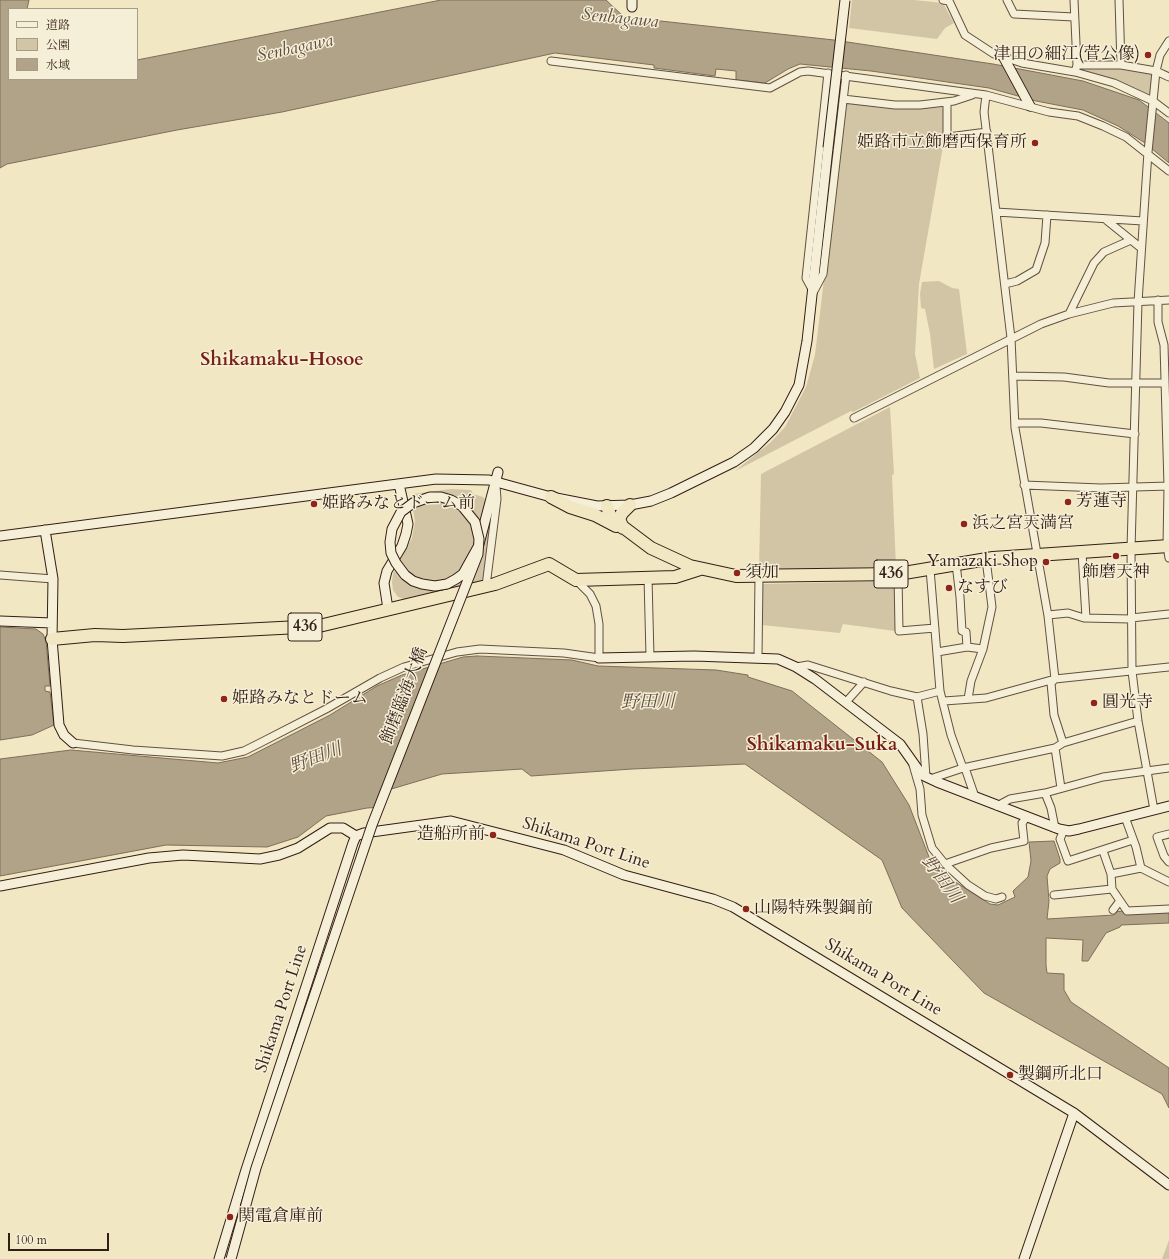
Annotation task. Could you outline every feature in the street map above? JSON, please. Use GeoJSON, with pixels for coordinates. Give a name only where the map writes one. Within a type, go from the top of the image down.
{"type":"FeatureCollection","features":[{"type":"Feature","properties":{"kind":"highway"},"geometry":{"type":"LineString","coordinates":[[551,497],[570,507],[595,515],[622,528]]}},
{"type":"Feature","properties":{"kind":"highway"},"geometry":{"type":"LineString","coordinates":[[622,528],[619,518],[630,505]]}},
{"type":"Feature","properties":{"kind":"highway","name":"436"},"geometry":{"type":"LineString","coordinates":[[606,506],[611,518],[622,528],[660,553],[700,569],[727,575],[759,577],[898,574],[986,559],[1168,546]]}},
{"type":"Feature","properties":{"kind":"highway","name":"436"},"geometry":{"type":"LineString","coordinates":[[52,639],[95,635],[123,636],[319,626],[486,586],[549,564],[576,580]]}},
{"type":"Feature","properties":{"kind":"highway"},"geometry":{"type":"LineString","coordinates":[[576,580],[675,577],[700,569]]}},
{"type":"Feature","properties":{"kind":"street"},"geometry":{"type":"LineString","coordinates":[[0,536],[452,478],[496,482],[551,497],[606,506],[630,505],[651,501],[671,493],[734,462],[754,448],[773,429],[785,412],[799,386],[807,341],[813,291],[845,0]]}},
{"type":"Feature","properties":{"kind":"street"},"geometry":{"type":"LineString","coordinates":[[943,0],[949,1],[965,35],[994,54],[1004,58],[1022,63],[1076,69],[1121,65],[1156,71],[1169,77]]}},
{"type":"Feature","properties":{"kind":"street"},"geometry":{"type":"LineString","coordinates":[[1007,0],[1014,14],[1074,17]]}},
{"type":"Feature","properties":{"kind":"street"},"geometry":{"type":"LineString","coordinates":[[1074,0],[1076,69]]}},
{"type":"Feature","properties":{"kind":"street"},"geometry":{"type":"LineString","coordinates":[[1119,0],[1121,65]]}},
{"type":"Feature","properties":{"kind":"street"},"geometry":{"type":"LineString","coordinates":[[1154,810],[1138,721],[1132,671],[1132,487],[1135,434],[1138,302],[1148,152],[1156,71],[1160,55],[1169,41]]}},
{"type":"Feature","properties":{"kind":"street"},"geometry":{"type":"LineString","coordinates":[[1004,58],[1030,106]]}},
{"type":"Feature","properties":{"kind":"street"},"geometry":{"type":"LineString","coordinates":[[551,61],[770,88],[800,72],[846,75],[986,95],[1078,116],[1103,126],[1126,137],[1148,152],[1169,171]]}},
{"type":"Feature","properties":{"kind":"street"},"geometry":{"type":"LineString","coordinates":[[1076,69],[1114,83],[1153,101],[1169,113]]}},
{"type":"Feature","properties":{"kind":"street"},"geometry":{"type":"LineString","coordinates":[[813,291],[806,278],[828,73]]}},
{"type":"Feature","properties":{"kind":"street"},"geometry":{"type":"LineString","coordinates":[[813,291],[823,274],[846,75]]}},
{"type":"Feature","properties":{"kind":"street"},"geometry":{"type":"LineString","coordinates":[[843,99],[895,105],[920,105],[947,102],[974,94]]}},
{"type":"Feature","properties":{"kind":"street"},"geometry":{"type":"LineString","coordinates":[[986,95],[984,112],[1011,338],[1015,423],[1024,485],[1048,615],[1055,679],[1051,683],[1054,715],[1063,743]]}},
{"type":"Feature","properties":{"kind":"street"},"geometry":{"type":"LineString","coordinates":[[947,102],[948,137],[987,132]]}},
{"type":"Feature","properties":{"kind":"street"},"geometry":{"type":"LineString","coordinates":[[996,212],[1143,221]]}},
{"type":"Feature","properties":{"kind":"street"},"geometry":{"type":"LineString","coordinates":[[1005,284],[1017,281],[1036,270],[1045,243],[1047,215]]}},
{"type":"Feature","properties":{"kind":"street"},"geometry":{"type":"LineString","coordinates":[[1105,219],[1141,248]]}},
{"type":"Feature","properties":{"kind":"street"},"geometry":{"type":"LineString","coordinates":[[1069,314],[1094,263],[1104,252],[1132,240]]}},
{"type":"Feature","properties":{"kind":"street"},"geometry":{"type":"LineString","coordinates":[[1158,300],[1158,322],[1164,345],[1169,558]]}},
{"type":"Feature","properties":{"kind":"street"},"geometry":{"type":"LineString","coordinates":[[854,418],[1041,324],[1069,314],[1113,303],[1169,300]]}},
{"type":"Feature","properties":{"kind":"street"},"geometry":{"type":"LineString","coordinates":[[1013,376],[1064,376],[1094,382],[1136,384],[1165,383]]}},
{"type":"Feature","properties":{"kind":"street"},"geometry":{"type":"LineString","coordinates":[[1015,423],[1041,423],[1135,434]]}},
{"type":"Feature","properties":{"kind":"street","name":"飾磨臨海大橋"},"geometry":{"type":"LineString","coordinates":[[231,1259],[256,1168],[372,825],[478,554],[479,539],[475,522],[462,506],[441,497],[421,499],[413,502],[401,512],[392,529],[390,542],[391,553],[396,564],[405,575],[413,581],[435,586],[446,584],[456,579],[463,574],[478,547],[496,482],[498,472]]}},
{"type":"Feature","properties":{"kind":"street"},"geometry":{"type":"LineString","coordinates":[[486,586],[497,499],[496,482]]}},
{"type":"Feature","properties":{"kind":"street"},"geometry":{"type":"LineString","coordinates":[[388,609],[384,583],[387,571],[402,546],[408,524],[399,484]]}},
{"type":"Feature","properties":{"kind":"street"},"geometry":{"type":"LineString","coordinates":[[1024,485],[1132,487],[1168,486]]}},
{"type":"Feature","properties":{"kind":"street"},"geometry":{"type":"LineString","coordinates":[[45,530],[53,579],[52,639],[59,725],[64,736],[73,743],[133,750],[222,756],[244,751],[386,675],[404,667],[457,652],[480,650],[564,653],[599,658],[758,657],[778,659],[796,667],[815,679],[900,744],[912,762],[928,778],[1059,829],[1079,829],[1169,806]]}},
{"type":"Feature","properties":{"kind":"street"},"geometry":{"type":"LineString","coordinates":[[1082,552],[1086,618]]}},
{"type":"Feature","properties":{"kind":"street"},"geometry":{"type":"LineString","coordinates":[[968,699],[971,681],[983,649],[992,607],[986,559]]}},
{"type":"Feature","properties":{"kind":"street"},"geometry":{"type":"LineString","coordinates":[[956,564],[962,630],[966,632],[967,647]]}},
{"type":"Feature","properties":{"kind":"street"},"geometry":{"type":"LineString","coordinates":[[930,569],[940,691],[944,701],[951,735],[975,797]]}},
{"type":"Feature","properties":{"kind":"street"},"geometry":{"type":"LineString","coordinates":[[898,574],[899,631],[935,628]]}},
{"type":"Feature","properties":{"kind":"street"},"geometry":{"type":"LineString","coordinates":[[0,575],[53,579]]}},
{"type":"Feature","properties":{"kind":"street"},"geometry":{"type":"LineString","coordinates":[[758,657],[759,577]]}},
{"type":"Feature","properties":{"kind":"street"},"geometry":{"type":"LineString","coordinates":[[648,578],[650,658]]}},
{"type":"Feature","properties":{"kind":"street"},"geometry":{"type":"LineString","coordinates":[[576,580],[590,594],[596,606],[599,624],[599,658]]}},
{"type":"Feature","properties":{"kind":"street"},"geometry":{"type":"LineString","coordinates":[[1048,615],[1068,613],[1086,618],[1132,618],[1169,614]]}},
{"type":"Feature","properties":{"kind":"street"},"geometry":{"type":"LineString","coordinates":[[0,621],[52,623]]}},
{"type":"Feature","properties":{"kind":"street"},"geometry":{"type":"LineString","coordinates":[[938,652],[967,647],[983,649]]}},
{"type":"Feature","properties":{"kind":"street"},"geometry":{"type":"LineString","coordinates":[[796,667],[808,665],[891,691],[917,697],[940,691]]}},
{"type":"Feature","properties":{"kind":"street"},"geometry":{"type":"LineString","coordinates":[[944,701],[997,696],[1055,679],[1169,667]]}},
{"type":"Feature","properties":{"kind":"street"},"geometry":{"type":"LineString","coordinates":[[846,702],[864,682]]}},
{"type":"Feature","properties":{"kind":"street"},"geometry":{"type":"LineString","coordinates":[[917,697],[928,778]]}},
{"type":"Feature","properties":{"kind":"street"},"geometry":{"type":"LineString","coordinates":[[928,778],[964,768],[1054,748],[1063,743],[1138,721]]}},
{"type":"Feature","properties":{"kind":"street"},"geometry":{"type":"LineString","coordinates":[[1054,748],[1061,788]]}},
{"type":"Feature","properties":{"kind":"street"},"geometry":{"type":"LineString","coordinates":[[912,762],[920,789],[922,814],[932,848],[945,864],[968,885],[986,896],[996,899],[1002,897]]}},
{"type":"Feature","properties":{"kind":"street"},"geometry":{"type":"LineString","coordinates":[[997,806],[1010,800],[1046,793],[1103,777],[1169,768]]}},
{"type":"Feature","properties":{"kind":"street"},"geometry":{"type":"LineString","coordinates":[[1046,793],[1059,829],[1060,839],[1068,861],[1104,851],[1133,840]]}},
{"type":"Feature","properties":{"kind":"street"},"geometry":{"type":"LineString","coordinates":[[945,864],[991,848],[1024,840],[1022,822],[1027,817]]}},
{"type":"Feature","properties":{"kind":"street"},"geometry":{"type":"LineString","coordinates":[[1125,818],[1141,868]]}},
{"type":"Feature","properties":{"kind":"street","name":"Shikama Port Line"},"geometry":{"type":"LineString","coordinates":[[219,1259],[245,1173],[356,836],[364,833],[451,821],[564,850],[624,875],[713,899],[732,907],[766,926],[1074,1113],[1169,1185]]}},
{"type":"Feature","properties":{"kind":"street"},"geometry":{"type":"LineString","coordinates":[[0,886],[150,858],[183,855],[260,859],[279,855],[298,848],[330,828],[343,828],[356,836]]}},
{"type":"Feature","properties":{"kind":"street"},"geometry":{"type":"LineString","coordinates":[[1169,834],[1157,837],[1164,856],[1169,862]]}},
{"type":"Feature","properties":{"kind":"street"},"geometry":{"type":"LineString","coordinates":[[1104,851],[1111,874],[1112,889],[1119,902],[1127,911],[1169,908]]}},
{"type":"Feature","properties":{"kind":"street"},"geometry":{"type":"LineString","coordinates":[[1111,874],[1141,868],[1169,882]]}},
{"type":"Feature","properties":{"kind":"street"},"geometry":{"type":"LineString","coordinates":[[1054,895],[1112,889]]}},
{"type":"Feature","properties":{"kind":"street"},"geometry":{"type":"LineString","coordinates":[[1113,910],[1119,902]]}},
{"type":"Feature","properties":{"kind":"street"},"geometry":{"type":"LineString","coordinates":[[1024,1259],[1074,1113]]}},
{"type":"Feature","properties":{"kind":"green space"},"geometry":{"type":"Polygon","coordinates":[[[852,0],[914,0],[943,3],[954,23],[945,28],[937,39],[849,28],[852,0]]]}},
{"type":"Feature","properties":{"kind":"green space"},"geometry":{"type":"Polygon","coordinates":[[[1083,68],[1126,69],[1152,74],[1151,95],[1117,81],[1082,71],[1083,68]]]}},
{"type":"Feature","properties":{"kind":"green space"},"geometry":{"type":"Polygon","coordinates":[[[845,102],[945,107],[945,135],[919,284],[915,354],[920,378],[853,412],[851,411],[735,471],[771,442],[785,427],[806,387],[815,355],[845,102]]]}},
{"type":"Feature","properties":{"kind":"green space"},"geometry":{"type":"Polygon","coordinates":[[[939,281],[952,288],[959,289],[967,354],[934,369],[930,334],[925,309],[921,308],[920,294],[922,282],[939,281]]]}},
{"type":"Feature","properties":{"kind":"green space"},"geometry":{"type":"Polygon","coordinates":[[[890,407],[894,474],[892,475],[896,567],[759,570],[761,474],[890,407]]]}},
{"type":"Feature","properties":{"kind":"green space"},"geometry":{"type":"Polygon","coordinates":[[[451,489],[471,490],[473,494],[483,497],[493,508],[484,578],[474,585],[407,600],[398,597],[393,590],[393,574],[412,538],[415,522],[411,496],[413,494],[451,489]]]}},
{"type":"Feature","properties":{"kind":"green space"},"geometry":{"type":"Polygon","coordinates":[[[895,581],[894,603],[897,629],[895,631],[843,624],[840,633],[762,625],[763,584],[895,581]]]}},
{"type":"Feature","properties":{"kind":"green space"},"geometry":{"type":"Polygon","coordinates":[[[1169,1240],[1169,1259],[1162,1259],[1169,1240]]]}},
{"type":"Feature","properties":{"kind":"water","name":"Senbagawa"},"geometry":{"type":"Polygon","coordinates":[[[0,0],[29,0],[27,8],[8,8],[8,80],[138,80],[138,60],[441,0],[606,0],[624,17],[834,40],[993,64],[1083,81],[1139,100],[1169,123],[1169,163],[1145,143],[1118,126],[1083,110],[1036,101],[989,88],[871,71],[800,64],[788,69],[765,83],[736,80],[736,71],[716,69],[715,76],[654,68],[654,65],[555,53],[282,112],[177,130],[7,164],[0,168],[0,0]]]}},
{"type":"Feature","properties":{"kind":"water"},"geometry":{"type":"Polygon","coordinates":[[[0,627],[36,629],[43,634],[46,641],[50,686],[45,686],[45,691],[50,692],[54,725],[32,735],[0,740],[0,627]]]}},
{"type":"Feature","properties":{"kind":"water","name":"野田川"},"geometry":{"type":"Polygon","coordinates":[[[477,656],[572,660],[598,666],[716,670],[748,675],[748,677],[792,691],[882,762],[909,805],[929,857],[949,878],[990,904],[998,905],[1015,897],[1013,891],[1028,877],[1031,861],[1029,842],[1054,841],[1060,863],[1050,869],[1047,876],[1049,901],[1047,919],[1114,915],[1115,912],[1123,911],[1169,912],[1169,923],[1121,925],[1120,927],[1106,933],[1088,961],[1082,961],[1083,940],[1046,938],[1046,965],[1047,973],[1064,974],[1064,990],[1071,1002],[1169,1068],[1169,1108],[1162,1094],[984,993],[902,908],[882,860],[745,764],[632,769],[531,776],[522,769],[442,774],[388,790],[382,807],[367,808],[326,816],[298,837],[267,847],[166,845],[0,876],[0,759],[71,750],[218,763],[248,757],[330,715],[377,686],[402,675],[463,657],[477,656]]]}},
{"type":"Feature","properties":{"kind":"place","name":"津田の細江(菅公像)"},"geometry":{"type":"Point","coordinates":[1148,55]}},
{"type":"Feature","properties":{"kind":"place","name":"姫路市立飾磨西保育所"},"geometry":{"type":"Point","coordinates":[1035,143]}},
{"type":"Feature","properties":{"kind":"place","name":"芳蓮寺"},"geometry":{"type":"Point","coordinates":[1068,502]}},
{"type":"Feature","properties":{"kind":"place","name":"姫路みなとドーム前"},"geometry":{"type":"Point","coordinates":[314,504]}},
{"type":"Feature","properties":{"kind":"place","name":"浜之宮天満宮"},"geometry":{"type":"Point","coordinates":[964,524]}},
{"type":"Feature","properties":{"kind":"place","name":"飾磨天神"},"geometry":{"type":"Point","coordinates":[1116,556]}},
{"type":"Feature","properties":{"kind":"place","name":"Yamazaki Shop"},"geometry":{"type":"Point","coordinates":[1046,562]}},
{"type":"Feature","properties":{"kind":"place","name":"須加"},"geometry":{"type":"Point","coordinates":[737,573]}},
{"type":"Feature","properties":{"kind":"place","name":"なすび"},"geometry":{"type":"Point","coordinates":[949,588]}},
{"type":"Feature","properties":{"kind":"place","name":"姫路みなとドーム"},"geometry":{"type":"Point","coordinates":[224,699]}},
{"type":"Feature","properties":{"kind":"place","name":"圓光寺"},"geometry":{"type":"Point","coordinates":[1094,703]}},
{"type":"Feature","properties":{"kind":"place","name":"造船所前"},"geometry":{"type":"Point","coordinates":[493,835]}},
{"type":"Feature","properties":{"kind":"place","name":"山陽特殊製鋼前"},"geometry":{"type":"Point","coordinates":[746,909]}},
{"type":"Feature","properties":{"kind":"place","name":"製鋼所北口"},"geometry":{"type":"Point","coordinates":[1010,1075]}},
{"type":"Feature","properties":{"kind":"place","name":"関電倉庫前"},"geometry":{"type":"Point","coordinates":[230,1217]}},
{"type":"Feature","properties":{"kind":"district","name":"Shikamaku-Hosoe"},"geometry":{"type":"Point","coordinates":[282,361]}},
{"type":"Feature","properties":{"kind":"district","name":"Shikamaku-Suka"},"geometry":{"type":"Point","coordinates":[822,746]}}]}
